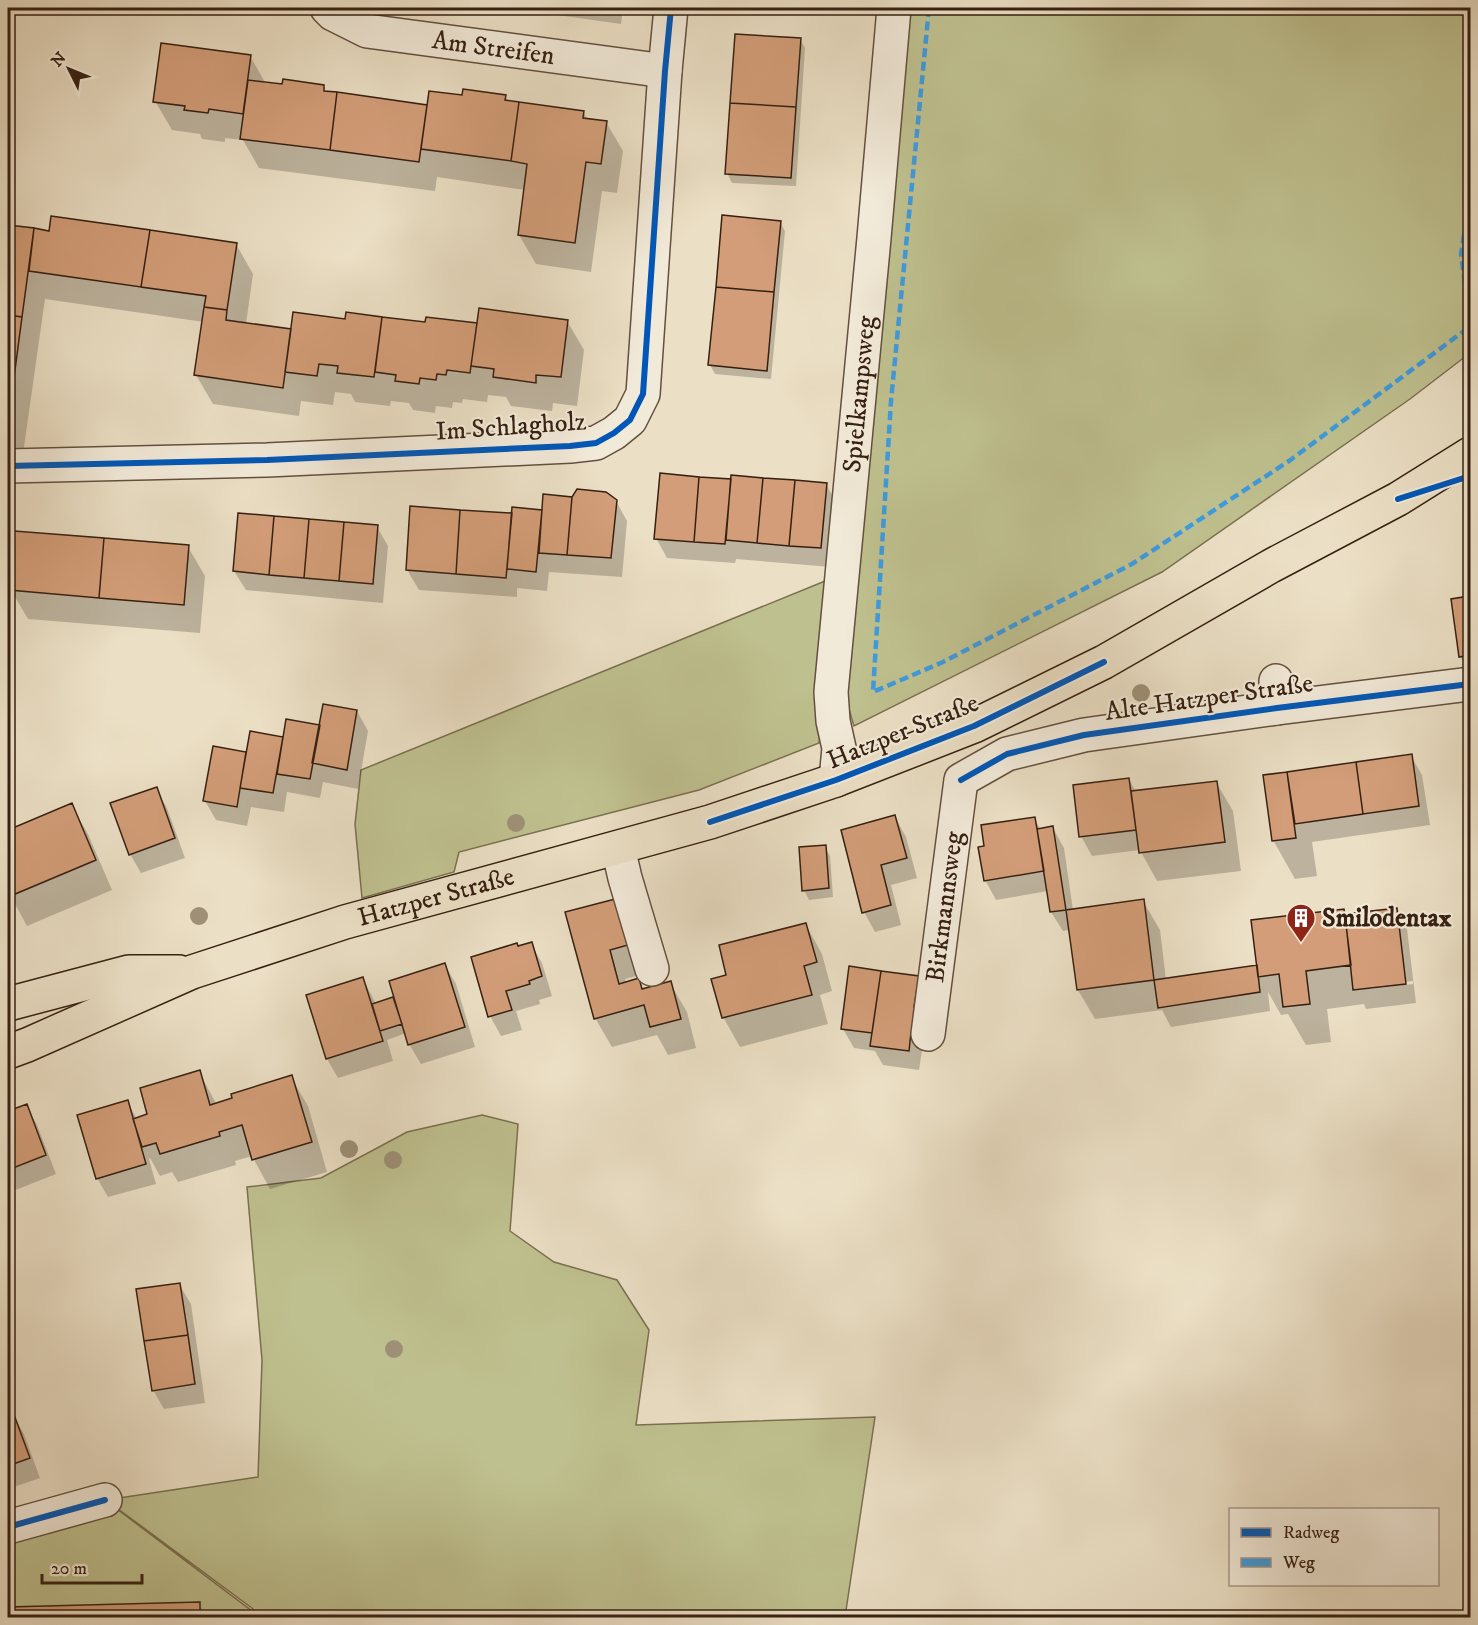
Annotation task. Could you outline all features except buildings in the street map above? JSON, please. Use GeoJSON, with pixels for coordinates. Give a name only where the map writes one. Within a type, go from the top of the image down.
{"type":"FeatureCollection","features":[{"type":"Feature","properties":{"kind":"main road","name":"Hatzper Straße"},"geometry":{"type":"LineString","coordinates":[[8,1052],[192,972],[345,922],[710,822],[836,780],[974,726],[1104,662],[1271,566],[1398,499],[1470,454]]}},
{"type":"Feature","properties":{"kind":"main road","name":"Hatzper Straße"},"geometry":{"type":"LineString","coordinates":[[1398,499],[1470,476]]}},
{"type":"Feature","properties":{"kind":"main road","name":"Hatzper Straße"},"geometry":{"type":"LineString","coordinates":[[8,1004],[129,972],[192,972]]}},
{"type":"Feature","properties":{"kind":"street","name":"Am Streifen"},"geometry":{"type":"LineString","coordinates":[[327,8],[333,14],[367,31],[665,71]]}},
{"type":"Feature","properties":{"kind":"street","name":"Im Schlagholz"},"geometry":{"type":"LineString","coordinates":[[8,466],[267,460],[570,446],[596,442],[614,432],[630,420],[643,394],[671,8]]}},
{"type":"Feature","properties":{"kind":"street","name":"Spielkampsweg"},"geometry":{"type":"LineString","coordinates":[[836,780],[839,748],[831,692],[894,8]]}},
{"type":"Feature","properties":{"kind":"street","name":"Alte Hatzper Straße"},"geometry":{"type":"LineString","coordinates":[[961,780],[1007,754],[1084,735],[1277,694],[1470,684]]}},
{"type":"Feature","properties":{"kind":"street","name":"Birkmannsweg"},"geometry":{"type":"LineString","coordinates":[[928,1034],[961,780]]}},
{"type":"Feature","properties":{"kind":"street"},"geometry":{"type":"LineString","coordinates":[[618,848],[652,969]]}},
{"type":"Feature","properties":{"kind":"street"},"geometry":{"type":"LineString","coordinates":[[8,1527],[105,1500]]}},
{"type":"Feature","properties":{"kind":"green space"},"geometry":{"type":"Polygon","coordinates":[[[901,8],[1470,8],[1470,353],[1410,399],[1162,572],[854,726],[843,689],[901,8]]]}},
{"type":"Feature","properties":{"kind":"green space"},"geometry":{"type":"Polygon","coordinates":[[[835,577],[819,743],[699,790],[459,852],[454,872],[362,898],[355,824],[361,770],[835,577]]]}},
{"type":"Feature","properties":{"kind":"green space"},"geometry":{"type":"Polygon","coordinates":[[[482,1115],[518,1124],[510,1231],[554,1262],[617,1280],[649,1330],[636,1425],[875,1417],[845,1617],[264,1617],[106,1500],[258,1477],[262,1360],[247,1187],[321,1178],[407,1132],[482,1115]]]}},
{"type":"Feature","properties":{"kind":"green space"},"geometry":{"type":"Polygon","coordinates":[[[105,1500],[260,1617],[8,1617],[8,1531],[105,1500]]]}},
{"type":"Feature","properties":{"kind":"marked path"},"geometry":{"type":"LineString","coordinates":[[929,8],[891,401],[873,692],[943,662],[1132,564],[1289,461],[1468,328],[1468,306],[1461,254],[1470,198]]}},
{"type":"Feature","properties":{"kind":"cycle path"},"geometry":{"type":"LineString","coordinates":[[8,466],[267,460],[570,446],[596,443],[614,433],[630,420],[643,394],[671,8]]}},
{"type":"Feature","properties":{"kind":"cycle path"},"geometry":{"type":"LineString","coordinates":[[1398,499],[1470,476]]}},
{"type":"Feature","properties":{"kind":"cycle path"},"geometry":{"type":"LineString","coordinates":[[710,822],[836,780],[974,726],[1104,662]]}},
{"type":"Feature","properties":{"kind":"cycle path"},"geometry":{"type":"LineString","coordinates":[[961,780],[1007,754],[1084,735],[1470,684]]}},
{"type":"Feature","properties":{"kind":"cycle path"},"geometry":{"type":"LineString","coordinates":[[8,1527],[105,1500]]}},
{"type":"Feature","properties":{"kind":"place","name":"Smilodentax"},"geometry":{"type":"Point","coordinates":[1301,944]}}]}
